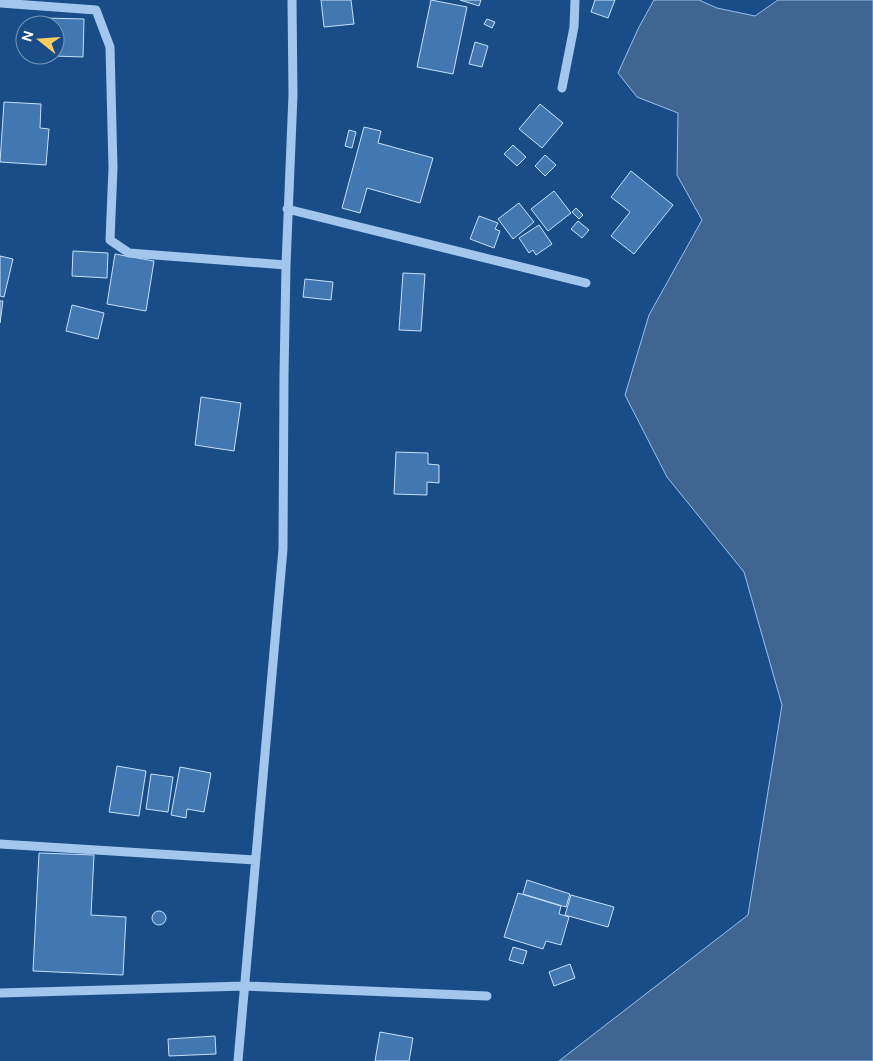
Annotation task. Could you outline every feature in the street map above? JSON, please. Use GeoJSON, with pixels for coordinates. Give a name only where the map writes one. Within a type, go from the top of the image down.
{"type":"FeatureCollection","features":[{"type":"Feature","properties":{"kind":"street"},"geometry":{"type":"LineString","coordinates":[[238,1061],[283,549],[287,209],[293,95],[292,0]]}},
{"type":"Feature","properties":{"kind":"street"},"geometry":{"type":"LineString","coordinates":[[562,88],[574,28],[575,0]]}},
{"type":"Feature","properties":{"kind":"street"},"geometry":{"type":"LineString","coordinates":[[0,3],[96,10],[110,47],[113,168],[110,240],[129,252],[286,265]]}},
{"type":"Feature","properties":{"kind":"street"},"geometry":{"type":"LineString","coordinates":[[287,209],[586,283]]}},
{"type":"Feature","properties":{"kind":"street"},"geometry":{"type":"LineString","coordinates":[[0,844],[256,860]]}},
{"type":"Feature","properties":{"kind":"street"},"geometry":{"type":"LineString","coordinates":[[0,993],[245,986],[487,996]]}},
{"type":"Feature","properties":{"kind":"water"},"geometry":{"type":"Polygon","coordinates":[[[654,0],[699,0],[717,8],[755,16],[778,0],[873,0],[873,1061],[559,1061],[748,915],[782,705],[744,572],[667,477],[625,395],[649,315],[702,220],[677,175],[678,113],[637,97],[618,73],[639,27],[654,0]]]}},
{"type":"Feature","properties":{"kind":"building"},"geometry":{"type":"Polygon","coordinates":[[[321,0],[351,0],[354,24],[324,27],[321,0]]]}},
{"type":"Feature","properties":{"kind":"building"},"geometry":{"type":"Polygon","coordinates":[[[431,0],[467,7],[453,74],[417,67],[431,0]]]}},
{"type":"Feature","properties":{"kind":"building"},"geometry":{"type":"Polygon","coordinates":[[[460,0],[481,0],[479,6],[460,0]]]}},
{"type":"Feature","properties":{"kind":"building"},"geometry":{"type":"Polygon","coordinates":[[[595,0],[615,0],[608,18],[591,12],[595,0]]]}},
{"type":"Feature","properties":{"kind":"building"},"geometry":{"type":"Polygon","coordinates":[[[65,19],[84,19],[83,57],[65,56],[65,19]]]}},
{"type":"Feature","properties":{"kind":"building"},"geometry":{"type":"Polygon","coordinates":[[[487,19],[495,22],[492,28],[484,24],[487,19]]]}},
{"type":"Feature","properties":{"kind":"building"},"geometry":{"type":"Polygon","coordinates":[[[475,42],[488,46],[482,67],[469,64],[475,42]]]}},
{"type":"Feature","properties":{"kind":"building"},"geometry":{"type":"Polygon","coordinates":[[[4,102],[41,104],[40,128],[49,129],[46,165],[0,162],[4,102]]]}},
{"type":"Feature","properties":{"kind":"building"},"geometry":{"type":"Polygon","coordinates":[[[540,104],[563,123],[542,148],[519,129],[540,104]]]}},
{"type":"Feature","properties":{"kind":"building"},"geometry":{"type":"Polygon","coordinates":[[[364,127],[381,131],[378,143],[433,158],[420,203],[367,188],[360,213],[342,208],[364,127]]]}},
{"type":"Feature","properties":{"kind":"building"},"geometry":{"type":"Polygon","coordinates":[[[349,130],[356,132],[352,148],[345,146],[349,130]]]}},
{"type":"Feature","properties":{"kind":"building"},"geometry":{"type":"Polygon","coordinates":[[[513,145],[526,157],[517,166],[504,154],[513,145]]]}},
{"type":"Feature","properties":{"kind":"building"},"geometry":{"type":"Polygon","coordinates":[[[545,155],[556,165],[545,176],[535,166],[545,155]]]}},
{"type":"Feature","properties":{"kind":"building"},"geometry":{"type":"Polygon","coordinates":[[[631,171],[673,205],[634,254],[611,236],[630,212],[611,197],[631,171]]]}},
{"type":"Feature","properties":{"kind":"building"},"geometry":{"type":"Polygon","coordinates":[[[554,191],[571,213],[548,231],[531,209],[554,191]]]}},
{"type":"Feature","properties":{"kind":"building"},"geometry":{"type":"Polygon","coordinates":[[[519,203],[534,222],[513,239],[498,219],[519,203]]]}},
{"type":"Feature","properties":{"kind":"building"},"geometry":{"type":"Polygon","coordinates":[[[576,208],[583,215],[579,219],[572,212],[576,208]]]}},
{"type":"Feature","properties":{"kind":"building"},"geometry":{"type":"Polygon","coordinates":[[[479,216],[498,223],[495,229],[500,231],[494,248],[470,239],[479,216]]]}},
{"type":"Feature","properties":{"kind":"building"},"geometry":{"type":"Polygon","coordinates":[[[578,221],[589,230],[582,238],[571,229],[578,221]]]}},
{"type":"Feature","properties":{"kind":"building"},"geometry":{"type":"Polygon","coordinates":[[[539,225],[552,244],[536,255],[533,250],[529,253],[519,238],[539,225]]]}},
{"type":"Feature","properties":{"kind":"building"},"geometry":{"type":"Polygon","coordinates":[[[73,251],[108,253],[107,278],[72,276],[73,251]]]}},
{"type":"Feature","properties":{"kind":"building"},"geometry":{"type":"Polygon","coordinates":[[[115,254],[154,261],[146,311],[107,304],[115,254]]]}},
{"type":"Feature","properties":{"kind":"building"},"geometry":{"type":"Polygon","coordinates":[[[0,256],[13,259],[4,297],[0,296],[0,256]]]}},
{"type":"Feature","properties":{"kind":"building"},"geometry":{"type":"Polygon","coordinates":[[[403,273],[425,274],[421,331],[399,330],[403,273]]]}},
{"type":"Feature","properties":{"kind":"building"},"geometry":{"type":"Polygon","coordinates":[[[305,279],[333,282],[331,300],[303,297],[305,279]]]}},
{"type":"Feature","properties":{"kind":"building"},"geometry":{"type":"Polygon","coordinates":[[[0,301],[3,301],[0,323],[0,301]]]}},
{"type":"Feature","properties":{"kind":"building"},"geometry":{"type":"Polygon","coordinates":[[[72,305],[104,313],[98,339],[66,331],[72,305]]]}},
{"type":"Feature","properties":{"kind":"building"},"geometry":{"type":"Polygon","coordinates":[[[201,397],[241,403],[234,451],[195,445],[201,397]]]}},
{"type":"Feature","properties":{"kind":"building"},"geometry":{"type":"Polygon","coordinates":[[[396,452],[428,453],[428,464],[439,465],[439,483],[427,482],[427,495],[394,494],[396,452]]]}},
{"type":"Feature","properties":{"kind":"building"},"geometry":{"type":"Polygon","coordinates":[[[117,766],[146,771],[139,816],[109,812],[117,766]]]}},
{"type":"Feature","properties":{"kind":"building"},"geometry":{"type":"Polygon","coordinates":[[[180,767],[211,773],[204,812],[187,809],[186,818],[171,815],[180,767]]]}},
{"type":"Feature","properties":{"kind":"building"},"geometry":{"type":"Polygon","coordinates":[[[151,774],[173,777],[168,812],[146,809],[151,774]]]}},
{"type":"Feature","properties":{"kind":"building"},"geometry":{"type":"Polygon","coordinates":[[[39,853],[94,855],[91,915],[126,917],[123,975],[33,971],[39,853]]]}},
{"type":"Feature","properties":{"kind":"building"},"geometry":{"type":"Polygon","coordinates":[[[527,880],[570,894],[566,907],[523,894],[527,880]]]}},
{"type":"Feature","properties":{"kind":"building"},"geometry":{"type":"Polygon","coordinates":[[[518,893],[561,906],[559,914],[569,917],[561,945],[546,941],[543,949],[504,937],[518,893]]]}},
{"type":"Feature","properties":{"kind":"building"},"geometry":{"type":"Polygon","coordinates":[[[571,895],[614,907],[608,927],[565,915],[571,895]]]}},
{"type":"Feature","properties":{"kind":"building"},"geometry":{"type":"Polygon","coordinates":[[[156,911],[162,911],[166,918],[162,925],[156,925],[152,921],[152,915],[156,911]]]}},
{"type":"Feature","properties":{"kind":"building"},"geometry":{"type":"Polygon","coordinates":[[[513,947],[527,951],[523,964],[509,960],[513,947]]]}},
{"type":"Feature","properties":{"kind":"building"},"geometry":{"type":"Polygon","coordinates":[[[570,964],[575,978],[554,986],[549,972],[570,964]]]}},
{"type":"Feature","properties":{"kind":"building"},"geometry":{"type":"Polygon","coordinates":[[[380,1032],[413,1038],[409,1061],[375,1061],[380,1032]]]}},
{"type":"Feature","properties":{"kind":"building"},"geometry":{"type":"Polygon","coordinates":[[[215,1036],[216,1054],[169,1056],[168,1039],[215,1036]]]}}]}
